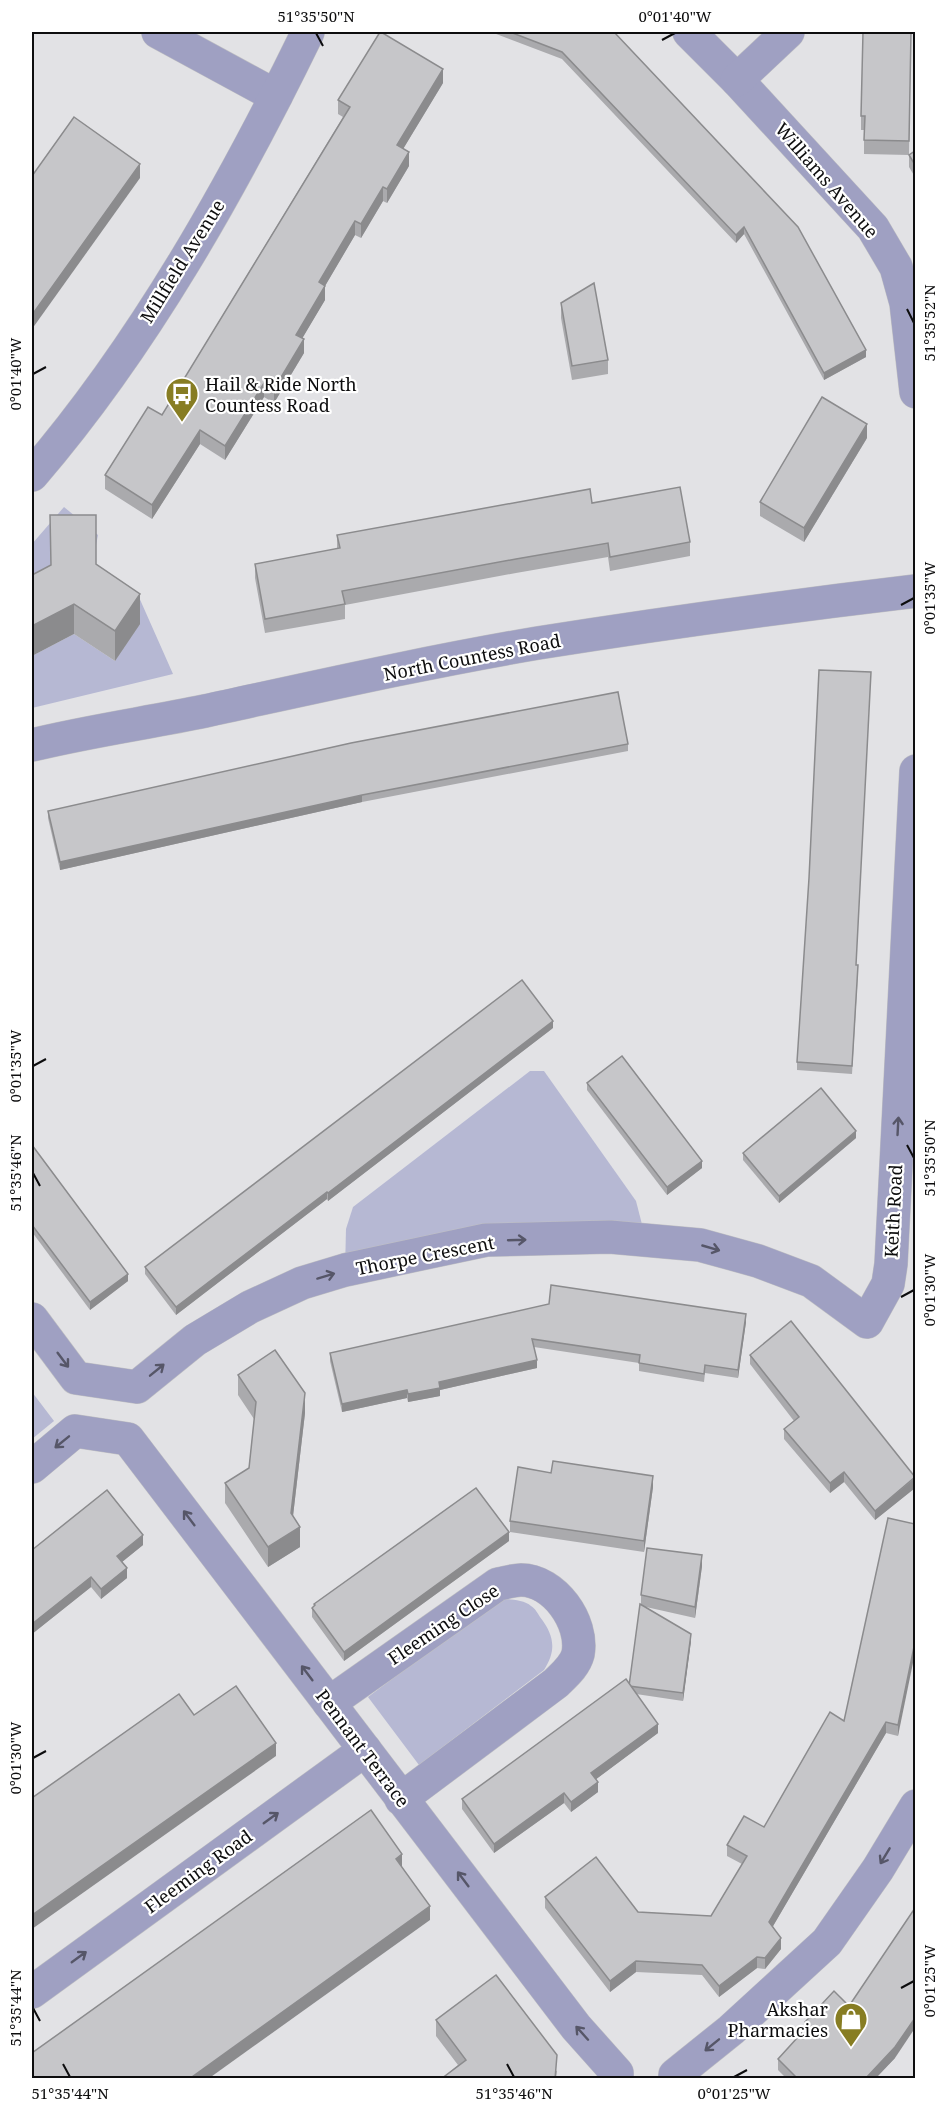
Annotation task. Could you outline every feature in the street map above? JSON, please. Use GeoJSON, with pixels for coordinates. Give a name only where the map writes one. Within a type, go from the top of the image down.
{"type":"FeatureCollection","features":[{"type":"Feature","properties":{"kind":"street"},"geometry":{"type":"LineString","coordinates":[[158,32],[276,96]]}},
{"type":"Feature","properties":{"kind":"street","name":"Millfield Avenue"},"geometry":{"type":"LineString","coordinates":[[32,475],[111,372],[197,242],[308,32]]}},
{"type":"Feature","properties":{"kind":"street","name":"Williams Avenue"},"geometry":{"type":"LineString","coordinates":[[689,32],[737,80],[873,228],[896,267],[906,303],[915,392]]}},
{"type":"Feature","properties":{"kind":"street"},"geometry":{"type":"LineString","coordinates":[[737,80],[788,32]]}},
{"type":"Feature","properties":{"kind":"street","name":"North Countess Road"},"geometry":{"type":"LineString","coordinates":[[32,745],[382,673],[537,644],[754,610],[915,591]]}},
{"type":"Feature","properties":{"kind":"street","name":"Keith Road"},"geometry":{"type":"LineString","coordinates":[[867,1322],[888,1284],[891,1264],[915,771]]}},
{"type":"Feature","properties":{"kind":"street","name":"Thorpe Crescent"},"geometry":{"type":"LineString","coordinates":[[32,1319],[76,1378],[136,1387],[195,1340],[250,1307],[302,1283],[345,1270],[486,1240],[610,1237],[700,1245],[758,1261],[811,1281],[867,1322]]}},
{"type":"Feature","properties":{"kind":"street","name":"Pennant Terrace"},"geometry":{"type":"LineString","coordinates":[[32,1467],[75,1431],[128,1439],[576,2027],[617,2073],[617,2079]]}},
{"type":"Feature","properties":{"kind":"street","name":"Fleeming Close"},"geometry":{"type":"LineString","coordinates":[[329,1703],[498,1584],[521,1580],[538,1583],[558,1596],[570,1612],[577,1633],[578,1653],[572,1667],[556,1683],[401,1799]]}},
{"type":"Feature","properties":{"kind":"street","name":"Fleeming Road"},"geometry":{"type":"LineString","coordinates":[[32,1992],[365,1750]]}},
{"type":"Feature","properties":{"kind":"street"},"geometry":{"type":"LineString","coordinates":[[675,2079],[675,2075],[731,2030],[827,1942],[878,1869],[915,1806]]}},
{"type":"Feature","properties":{"kind":"shaded area"},"geometry":{"type":"Polygon","coordinates":[[[64,507],[98,535],[96,545],[51,595],[32,605],[32,544],[64,507]]]}},
{"type":"Feature","properties":{"kind":"shaded area"},"geometry":{"type":"Polygon","coordinates":[[[138,595],[173,674],[32,708],[32,656],[74,634],[115,661],[138,595]]]}},
{"type":"Feature","properties":{"kind":"shaded area"},"geometry":{"type":"Polygon","coordinates":[[[530,1071],[544,1071],[636,1201],[646,1240],[345,1270],[346,1229],[353,1207],[530,1071]]]}},
{"type":"Feature","properties":{"kind":"shaded area"},"geometry":{"type":"Polygon","coordinates":[[[32,1392],[54,1421],[32,1439],[32,1392]]]}},
{"type":"Feature","properties":{"kind":"shaded area"},"geometry":{"type":"Polygon","coordinates":[[[508,1599],[529,1604],[545,1624],[552,1643],[548,1663],[544,1670],[419,1765],[368,1697],[494,1602],[508,1599]]]}},
{"type":"Feature","properties":{"kind":"building"},"geometry":{"type":"Polygon","coordinates":[[[380,32],[443,69],[397,145],[409,152],[387,189],[383,187],[361,224],[355,221],[319,282],[325,286],[296,335],[304,339],[274,389],[264,383],[225,446],[200,430],[152,505],[105,475],[148,407],[162,415],[350,107],[338,100],[380,32]]]}},
{"type":"Feature","properties":{"kind":"building"},"geometry":{"type":"Polygon","coordinates":[[[510,32],[614,32],[798,227],[866,350],[824,373],[744,227],[736,235],[562,52],[510,32]]]}},
{"type":"Feature","properties":{"kind":"building"},"geometry":{"type":"Polygon","coordinates":[[[863,32],[911,32],[909,141],[864,140],[865,116],[861,116],[863,32]]]}},
{"type":"Feature","properties":{"kind":"building"},"geometry":{"type":"Polygon","coordinates":[[[74,117],[140,164],[32,315],[32,176],[74,117]]]}},
{"type":"Feature","properties":{"kind":"building"},"geometry":{"type":"Polygon","coordinates":[[[915,151],[915,165],[909,155],[915,151]]]}},
{"type":"Feature","properties":{"kind":"building"},"geometry":{"type":"Polygon","coordinates":[[[594,283],[608,360],[572,366],[561,303],[594,283]]]}},
{"type":"Feature","properties":{"kind":"building"},"geometry":{"type":"Polygon","coordinates":[[[822,397],[867,424],[804,528],[760,502],[822,397]]]}},
{"type":"Feature","properties":{"kind":"building"},"geometry":{"type":"Polygon","coordinates":[[[680,487],[690,542],[610,557],[608,543],[516,559],[342,591],[345,604],[265,619],[255,564],[340,548],[337,535],[590,489],[592,503],[680,487]]]}},
{"type":"Feature","properties":{"kind":"building"},"geometry":{"type":"Polygon","coordinates":[[[50,515],[96,515],[96,564],[140,594],[115,631],[74,604],[32,626],[32,575],[51,565],[50,515]]]}},
{"type":"Feature","properties":{"kind":"building"},"geometry":{"type":"Polygon","coordinates":[[[819,670],[871,672],[852,1066],[797,1062],[819,670]]]}},
{"type":"Feature","properties":{"kind":"building"},"geometry":{"type":"Polygon","coordinates":[[[618,692],[628,744],[362,795],[60,862],[48,811],[351,743],[618,692]]]}},
{"type":"Feature","properties":{"kind":"building"},"geometry":{"type":"Polygon","coordinates":[[[522,980],[553,1021],[176,1307],[145,1267],[522,980]]]}},
{"type":"Feature","properties":{"kind":"building"},"geometry":{"type":"Polygon","coordinates":[[[622,1056],[702,1161],[667,1187],[587,1083],[622,1056]]]}},
{"type":"Feature","properties":{"kind":"building"},"geometry":{"type":"Polygon","coordinates":[[[821,1088],[856,1131],[779,1196],[743,1153],[821,1088]]]}},
{"type":"Feature","properties":{"kind":"building"},"geometry":{"type":"Polygon","coordinates":[[[32,1145],[128,1274],[90,1302],[32,1225],[32,1145]]]}},
{"type":"Feature","properties":{"kind":"building"},"geometry":{"type":"Polygon","coordinates":[[[551,1285],[746,1314],[738,1370],[705,1365],[704,1374],[639,1363],[640,1355],[532,1339],[537,1360],[439,1382],[440,1388],[408,1394],[407,1390],[342,1404],[330,1353],[549,1304],[551,1285]]]}},
{"type":"Feature","properties":{"kind":"building"},"geometry":{"type":"Polygon","coordinates":[[[791,1321],[915,1477],[875,1511],[844,1472],[830,1483],[784,1429],[799,1417],[750,1355],[791,1321]]]}},
{"type":"Feature","properties":{"kind":"building"},"geometry":{"type":"Polygon","coordinates":[[[275,1350],[305,1393],[291,1513],[300,1527],[268,1547],[225,1483],[249,1468],[256,1402],[238,1375],[275,1350]]]}},
{"type":"Feature","properties":{"kind":"building"},"geometry":{"type":"Polygon","coordinates":[[[553,1461],[653,1476],[644,1541],[510,1521],[518,1467],[551,1473],[553,1461]]]}},
{"type":"Feature","properties":{"kind":"building"},"geometry":{"type":"Polygon","coordinates":[[[476,1488],[509,1532],[344,1652],[312,1608],[314,1604],[476,1488]]]}},
{"type":"Feature","properties":{"kind":"building"},"geometry":{"type":"Polygon","coordinates":[[[107,1490],[143,1535],[117,1556],[127,1568],[101,1589],[91,1577],[32,1624],[32,1550],[107,1490]]]}},
{"type":"Feature","properties":{"kind":"building"},"geometry":{"type":"Polygon","coordinates":[[[888,1518],[915,1524],[915,1642],[898,1725],[886,1722],[769,1922],[781,1938],[765,1958],[757,1957],[719,1986],[702,1965],[636,1961],[610,1981],[545,1897],[596,1857],[638,1912],[711,1916],[747,1856],[727,1845],[744,1816],[764,1827],[830,1712],[844,1721],[888,1518]]]}},
{"type":"Feature","properties":{"kind":"building"},"geometry":{"type":"Polygon","coordinates":[[[647,1548],[702,1555],[695,1607],[641,1595],[647,1548]]]}},
{"type":"Feature","properties":{"kind":"building"},"geometry":{"type":"Polygon","coordinates":[[[640,1604],[691,1634],[683,1693],[629,1686],[640,1604]]]}},
{"type":"Feature","properties":{"kind":"building"},"geometry":{"type":"Polygon","coordinates":[[[626,1679],[658,1724],[591,1773],[598,1782],[571,1802],[564,1793],[494,1844],[462,1799],[626,1679]]]}},
{"type":"Feature","properties":{"kind":"building"},"geometry":{"type":"Polygon","coordinates":[[[236,1686],[276,1743],[32,1915],[32,1798],[179,1694],[194,1715],[236,1686]]]}},
{"type":"Feature","properties":{"kind":"building"},"geometry":{"type":"Polygon","coordinates":[[[371,1810],[402,1854],[396,1859],[430,1906],[189,2079],[32,2079],[32,2053],[371,1810]]]}},
{"type":"Feature","properties":{"kind":"building"},"geometry":{"type":"Polygon","coordinates":[[[915,1908],[915,2018],[895,2047],[865,2079],[798,2079],[778,2059],[808,2026],[805,2022],[834,1991],[849,2006],[915,1908]]]}},
{"type":"Feature","properties":{"kind":"building"},"geometry":{"type":"Polygon","coordinates":[[[496,1975],[557,2055],[555,2079],[441,2079],[466,2060],[436,2020],[496,1975]]]}},
{"type":"Feature","properties":{"kind":"place","name":"Hail & Ride North Countess Road"},"geometry":{"type":"Point","coordinates":[182,423]}},
{"type":"Feature","properties":{"kind":"place","name":"Akshar Pharmacies"},"geometry":{"type":"Point","coordinates":[851,2048]}}]}
